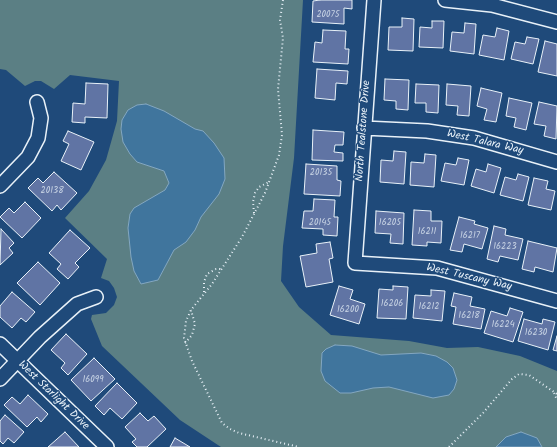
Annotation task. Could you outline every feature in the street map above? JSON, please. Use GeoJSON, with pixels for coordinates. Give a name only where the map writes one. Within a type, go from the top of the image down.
{"type":"FeatureCollection","features":[{"type":"Feature","properties":{"kind":"street","name":"North Tealstone Drive"},"geometry":{"type":"LineString","coordinates":[[355,263],[374,0]]}},
{"type":"Feature","properties":{"kind":"street"},"geometry":{"type":"LineString","coordinates":[[445,0],[492,5],[557,22]]}},
{"type":"Feature","properties":{"kind":"street"},"geometry":{"type":"LineString","coordinates":[[0,186],[28,158],[38,138],[41,118],[37,102]]}},
{"type":"Feature","properties":{"kind":"street","name":"West Talara Way"},"geometry":{"type":"LineString","coordinates":[[364,128],[427,131],[474,138],[557,162]]}},
{"type":"Feature","properties":{"kind":"street","name":"West Tuscany Way"},"geometry":{"type":"LineString","coordinates":[[355,263],[437,268],[557,301]]}},
{"type":"Feature","properties":{"kind":"street"},"geometry":{"type":"LineString","coordinates":[[0,379],[40,337],[76,304],[96,297]]}},
{"type":"Feature","properties":{"kind":"street","name":"West Starlight Drive"},"geometry":{"type":"LineString","coordinates":[[0,344],[106,447]]}},
{"type":"Feature","properties":{"kind":"path"},"geometry":{"type":"LineString","coordinates":[[283,0],[280,20],[283,38],[278,89],[282,135],[279,155],[269,182],[254,214],[221,269],[191,310],[186,321],[184,338],[192,361],[222,423],[239,433],[299,447]]}},
{"type":"Feature","properties":{"kind":"path"},"geometry":{"type":"LineString","coordinates":[[254,214],[253,202],[255,193],[260,187],[269,182]]}},
{"type":"Feature","properties":{"kind":"path"},"geometry":{"type":"LineString","coordinates":[[204,292],[204,282],[207,274],[216,269],[221,269]]}},
{"type":"Feature","properties":{"kind":"path"},"geometry":{"type":"LineString","coordinates":[[185,343],[192,334],[195,324],[191,310]]}},
{"type":"Feature","properties":{"kind":"path"},"geometry":{"type":"LineString","coordinates":[[449,447],[483,413],[512,379],[519,374],[529,375],[557,394]]}},
{"type":"Feature","properties":{"kind":"path"},"geometry":{"type":"LineString","coordinates":[[554,392],[557,400]]}},
{"type":"Feature","properties":{"kind":"green space"},"geometry":{"type":"Polygon","coordinates":[[[0,0],[303,0],[294,158],[283,246],[281,281],[299,307],[331,335],[409,341],[447,348],[478,347],[520,356],[557,371],[557,447],[221,447],[180,420],[102,346],[91,319],[92,315],[106,313],[114,305],[117,297],[114,288],[109,281],[101,278],[107,259],[65,218],[89,191],[106,160],[117,121],[119,81],[70,75],[54,89],[41,81],[35,81],[25,86],[6,70],[0,69],[0,0]]]}},
{"type":"Feature","properties":{"kind":"water"},"geometry":{"type":"Polygon","coordinates":[[[146,104],[164,111],[195,129],[203,131],[214,143],[224,158],[225,179],[219,194],[201,217],[195,230],[186,242],[174,250],[158,280],[141,284],[134,271],[131,257],[128,228],[130,214],[134,208],[165,190],[169,183],[164,171],[137,162],[123,142],[121,129],[122,120],[128,110],[137,105],[146,104]]]}},
{"type":"Feature","properties":{"kind":"water"},"geometry":{"type":"Polygon","coordinates":[[[335,345],[352,346],[381,355],[421,353],[436,356],[447,362],[453,368],[457,380],[454,389],[449,395],[433,398],[389,387],[373,388],[351,393],[340,393],[325,381],[321,371],[322,353],[326,349],[335,345]]]}},
{"type":"Feature","properties":{"kind":"water"},"geometry":{"type":"Polygon","coordinates":[[[521,432],[537,438],[542,447],[496,447],[506,437],[521,432]]]}},
{"type":"Feature","properties":{"kind":"building"},"geometry":{"type":"Polygon","coordinates":[[[352,0],[352,9],[344,8],[344,24],[312,22],[313,1],[352,0]]]}},
{"type":"Feature","properties":{"kind":"building"},"geometry":{"type":"Polygon","coordinates":[[[402,18],[414,19],[413,51],[388,50],[389,27],[402,27],[402,18]]]}},
{"type":"Feature","properties":{"kind":"building"},"geometry":{"type":"Polygon","coordinates":[[[432,21],[444,21],[443,48],[419,47],[420,27],[432,28],[432,21]]]}},
{"type":"Feature","properties":{"kind":"building"},"geometry":{"type":"Polygon","coordinates":[[[465,23],[476,24],[474,54],[450,51],[452,32],[464,33],[465,23]]]}},
{"type":"Feature","properties":{"kind":"building"},"geometry":{"type":"Polygon","coordinates":[[[497,28],[509,31],[504,60],[479,55],[483,35],[495,37],[497,28]]]}},
{"type":"Feature","properties":{"kind":"building"},"geometry":{"type":"Polygon","coordinates":[[[323,30],[346,31],[345,49],[349,49],[348,64],[313,62],[315,42],[322,43],[323,30]]]}},
{"type":"Feature","properties":{"kind":"building"},"geometry":{"type":"Polygon","coordinates":[[[527,37],[539,39],[533,64],[511,59],[515,42],[525,44],[527,37]]]}},
{"type":"Feature","properties":{"kind":"building"},"geometry":{"type":"Polygon","coordinates":[[[545,41],[557,44],[557,76],[538,72],[545,41]]]}},
{"type":"Feature","properties":{"kind":"building"},"geometry":{"type":"Polygon","coordinates":[[[317,69],[348,71],[347,84],[336,83],[335,100],[315,98],[317,69]]]}},
{"type":"Feature","properties":{"kind":"building"},"geometry":{"type":"Polygon","coordinates":[[[385,79],[409,80],[408,110],[396,109],[396,101],[384,100],[385,79]]]}},
{"type":"Feature","properties":{"kind":"building"},"geometry":{"type":"Polygon","coordinates":[[[86,83],[108,84],[107,118],[85,117],[85,123],[72,122],[73,103],[85,104],[86,83]]]}},
{"type":"Feature","properties":{"kind":"building"},"geometry":{"type":"Polygon","coordinates":[[[416,84],[439,85],[438,113],[426,112],[426,103],[415,103],[416,84]]]}},
{"type":"Feature","properties":{"kind":"building"},"geometry":{"type":"Polygon","coordinates":[[[447,84],[471,86],[469,116],[457,115],[458,106],[446,105],[447,84]]]}},
{"type":"Feature","properties":{"kind":"building"},"geometry":{"type":"Polygon","coordinates":[[[481,88],[502,93],[496,122],[484,120],[487,109],[477,106],[481,88]]]}},
{"type":"Feature","properties":{"kind":"building"},"geometry":{"type":"Polygon","coordinates":[[[509,98],[532,103],[526,130],[514,127],[516,118],[506,116],[509,98]]]}},
{"type":"Feature","properties":{"kind":"building"},"geometry":{"type":"Polygon","coordinates":[[[539,102],[557,106],[556,139],[544,136],[546,126],[534,124],[539,102]]]}},
{"type":"Feature","properties":{"kind":"building"},"geometry":{"type":"Polygon","coordinates":[[[313,130],[344,132],[343,145],[335,145],[334,152],[343,153],[343,161],[312,160],[313,130]]]}},
{"type":"Feature","properties":{"kind":"building"},"geometry":{"type":"Polygon","coordinates":[[[68,131],[94,142],[81,170],[61,161],[69,144],[63,141],[68,131]]]}},
{"type":"Feature","properties":{"kind":"building"},"geometry":{"type":"Polygon","coordinates":[[[394,151],[406,152],[404,184],[380,182],[381,160],[393,161],[394,151]]]}},
{"type":"Feature","properties":{"kind":"building"},"geometry":{"type":"Polygon","coordinates":[[[425,154],[436,155],[434,187],[410,185],[411,162],[424,163],[425,154]]]}},
{"type":"Feature","properties":{"kind":"building"},"geometry":{"type":"Polygon","coordinates":[[[458,158],[469,160],[464,185],[441,181],[445,163],[456,165],[458,158]]]}},
{"type":"Feature","properties":{"kind":"building"},"geometry":{"type":"Polygon","coordinates":[[[306,164],[337,166],[337,180],[341,181],[340,196],[304,194],[306,164]]]}},
{"type":"Feature","properties":{"kind":"building"},"geometry":{"type":"Polygon","coordinates":[[[488,164],[501,168],[494,193],[471,186],[476,169],[486,172],[488,164]]]}},
{"type":"Feature","properties":{"kind":"building"},"geometry":{"type":"Polygon","coordinates":[[[54,172],[77,193],[61,210],[57,205],[52,211],[28,188],[38,178],[43,183],[54,172]]]}},
{"type":"Feature","properties":{"kind":"building"},"geometry":{"type":"Polygon","coordinates":[[[518,174],[529,177],[523,201],[500,195],[505,177],[516,180],[518,174]]]}},
{"type":"Feature","properties":{"kind":"building"},"geometry":{"type":"Polygon","coordinates":[[[534,178],[548,181],[546,189],[555,191],[551,210],[528,205],[534,178]]]}},
{"type":"Feature","properties":{"kind":"building"},"geometry":{"type":"Polygon","coordinates":[[[314,199],[335,200],[334,217],[338,217],[337,236],[323,235],[323,229],[302,228],[304,211],[313,211],[314,199]]]}},
{"type":"Feature","properties":{"kind":"building"},"geometry":{"type":"Polygon","coordinates":[[[25,202],[41,218],[22,238],[0,217],[9,208],[14,213],[25,202]]]}},
{"type":"Feature","properties":{"kind":"building"},"geometry":{"type":"Polygon","coordinates":[[[414,210],[431,211],[431,221],[442,221],[441,243],[427,242],[427,246],[412,245],[414,210]]]}},
{"type":"Feature","properties":{"kind":"building"},"geometry":{"type":"Polygon","coordinates":[[[376,211],[404,213],[403,244],[390,243],[391,234],[375,233],[376,211]]]}},
{"type":"Feature","properties":{"kind":"building"},"geometry":{"type":"Polygon","coordinates":[[[459,217],[475,221],[474,224],[488,228],[482,249],[464,244],[462,252],[450,250],[459,217]]]}},
{"type":"Feature","properties":{"kind":"building"},"geometry":{"type":"Polygon","coordinates":[[[494,226],[506,229],[505,235],[523,239],[518,260],[500,256],[498,262],[487,259],[494,226]]]}},
{"type":"Feature","properties":{"kind":"building"},"geometry":{"type":"Polygon","coordinates":[[[1,229],[14,243],[9,248],[13,253],[0,265],[1,229]]]}},
{"type":"Feature","properties":{"kind":"building"},"geometry":{"type":"Polygon","coordinates":[[[70,230],[90,248],[75,263],[79,267],[68,279],[57,269],[61,264],[49,253],[70,230]]]}},
{"type":"Feature","properties":{"kind":"building"},"geometry":{"type":"Polygon","coordinates":[[[528,241],[557,248],[553,272],[535,267],[534,272],[522,269],[528,241]]]}},
{"type":"Feature","properties":{"kind":"building"},"geometry":{"type":"Polygon","coordinates":[[[330,242],[333,258],[329,259],[333,282],[306,287],[300,256],[317,253],[316,244],[330,242]]]}},
{"type":"Feature","properties":{"kind":"building"},"geometry":{"type":"Polygon","coordinates":[[[38,262],[60,283],[40,305],[17,283],[38,262]]]}},
{"type":"Feature","properties":{"kind":"building"},"geometry":{"type":"Polygon","coordinates":[[[339,286],[353,290],[350,299],[365,304],[359,324],[330,315],[339,286]]]}},
{"type":"Feature","properties":{"kind":"building"},"geometry":{"type":"Polygon","coordinates":[[[393,286],[408,287],[406,319],[377,318],[379,289],[393,290],[393,286]]]}},
{"type":"Feature","properties":{"kind":"building"},"geometry":{"type":"Polygon","coordinates":[[[431,290],[445,291],[442,321],[413,318],[415,295],[431,296],[431,290]]]}},
{"type":"Feature","properties":{"kind":"building"},"geometry":{"type":"Polygon","coordinates":[[[12,292],[35,312],[26,322],[21,318],[12,328],[0,317],[0,306],[12,292]]]}},
{"type":"Feature","properties":{"kind":"building"},"geometry":{"type":"Polygon","coordinates":[[[454,293],[472,297],[470,306],[485,309],[481,329],[453,324],[456,307],[451,306],[454,293]]]}},
{"type":"Feature","properties":{"kind":"building"},"geometry":{"type":"Polygon","coordinates":[[[510,308],[523,312],[513,342],[484,333],[491,311],[507,316],[510,308]]]}},
{"type":"Feature","properties":{"kind":"building"},"geometry":{"type":"Polygon","coordinates":[[[524,319],[542,324],[543,319],[555,322],[548,350],[518,341],[524,319]]]}},
{"type":"Feature","properties":{"kind":"building"},"geometry":{"type":"Polygon","coordinates":[[[66,334],[87,354],[68,375],[61,368],[65,363],[51,350],[66,334]]]}},
{"type":"Feature","properties":{"kind":"building"},"geometry":{"type":"Polygon","coordinates":[[[557,336],[557,351],[553,350],[557,336]]]}},
{"type":"Feature","properties":{"kind":"building"},"geometry":{"type":"Polygon","coordinates":[[[94,358],[115,379],[91,401],[71,380],[94,358]]]}},
{"type":"Feature","properties":{"kind":"building"},"geometry":{"type":"Polygon","coordinates":[[[117,383],[137,403],[122,419],[110,408],[104,415],[95,406],[117,383]]]}},
{"type":"Feature","properties":{"kind":"building"},"geometry":{"type":"Polygon","coordinates":[[[28,395],[48,414],[41,422],[37,417],[27,427],[4,405],[12,397],[20,404],[28,395]]]}},
{"type":"Feature","properties":{"kind":"building"},"geometry":{"type":"Polygon","coordinates":[[[140,413],[148,421],[154,416],[166,429],[147,447],[137,447],[132,442],[136,439],[125,427],[140,413]]]}},
{"type":"Feature","properties":{"kind":"building"},"geometry":{"type":"Polygon","coordinates":[[[5,415],[24,432],[14,443],[8,438],[3,444],[0,441],[0,421],[5,415]]]}},
{"type":"Feature","properties":{"kind":"building"},"geometry":{"type":"Polygon","coordinates":[[[65,432],[79,447],[48,447],[65,432]]]}},
{"type":"Feature","properties":{"kind":"building"},"geometry":{"type":"Polygon","coordinates":[[[175,438],[190,447],[170,447],[175,438]]]}}]}
